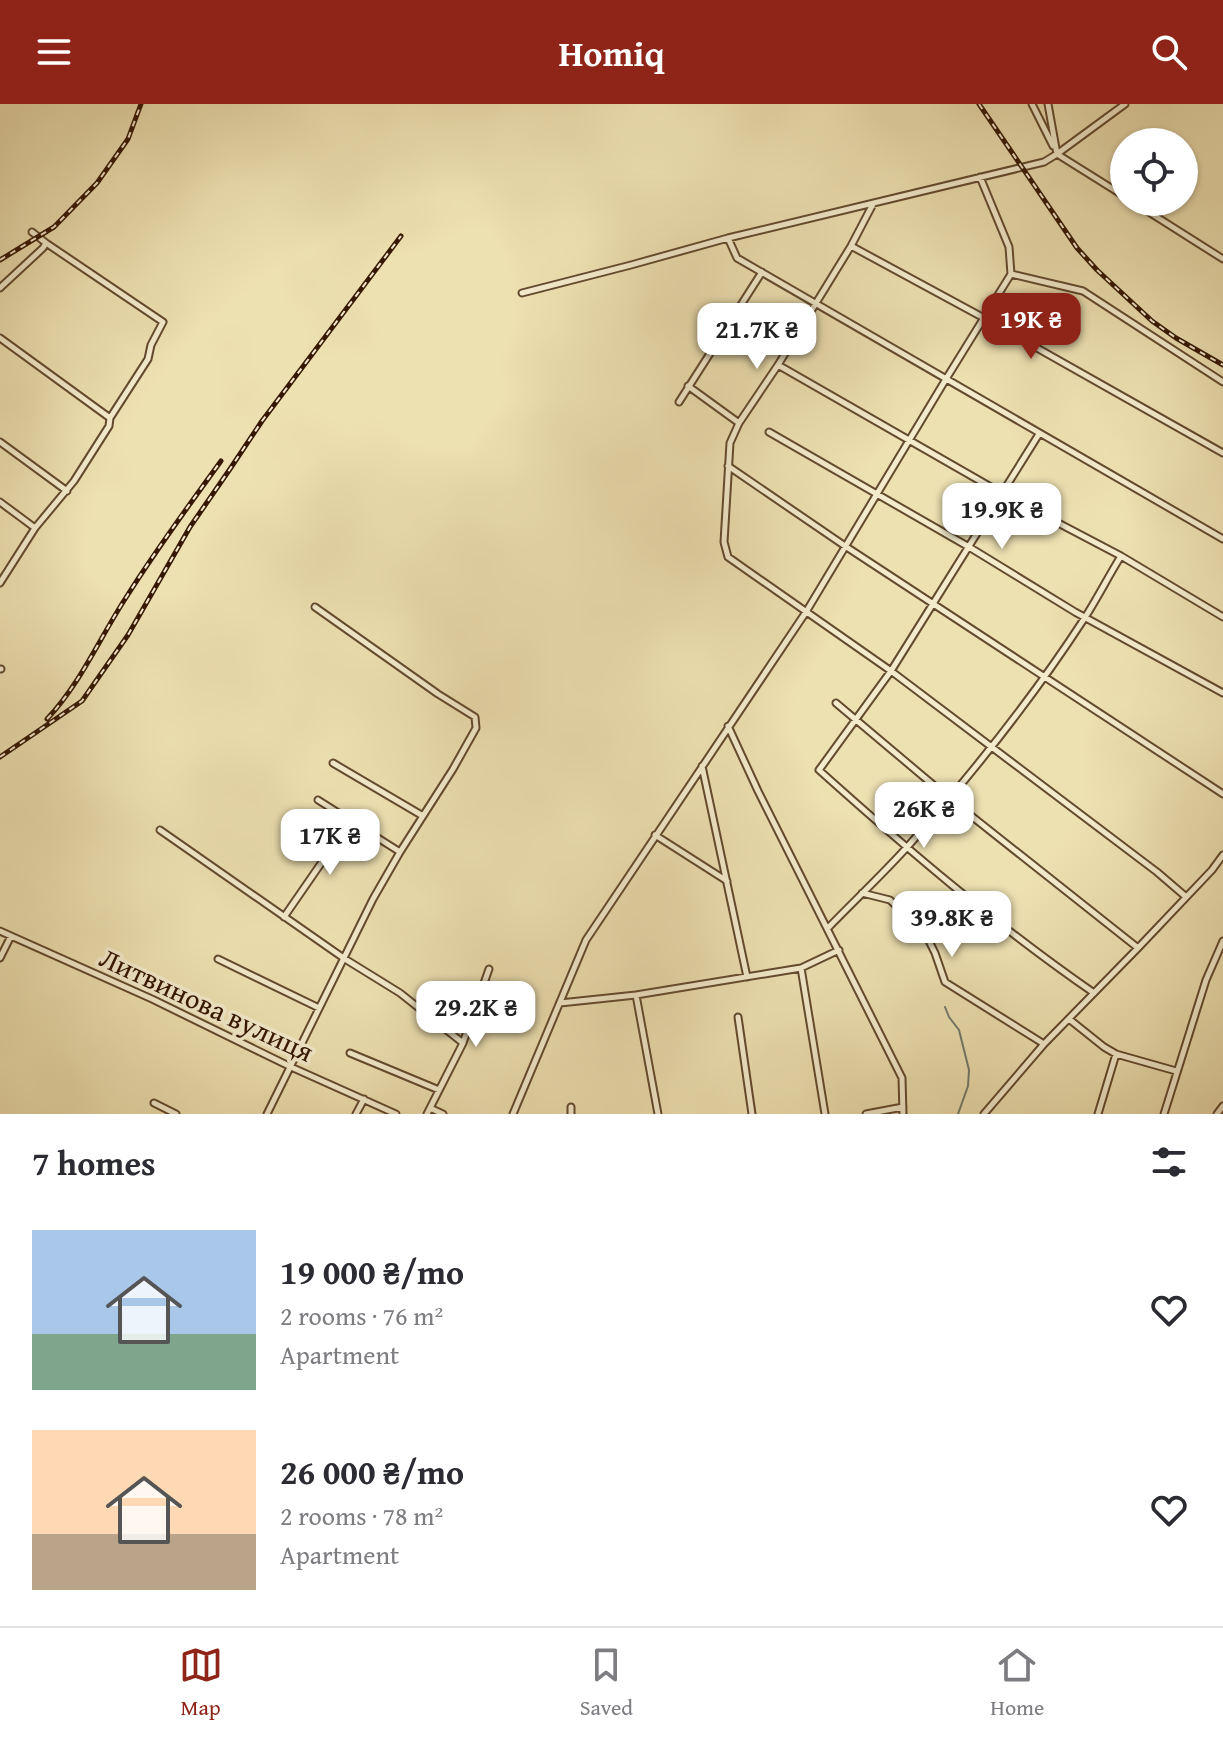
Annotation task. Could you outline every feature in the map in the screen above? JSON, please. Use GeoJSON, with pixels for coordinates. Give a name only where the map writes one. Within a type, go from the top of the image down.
{"type":"FeatureCollection","features":[{"type":"Feature","properties":{"kind":"street"},"geometry":{"type":"LineString","coordinates":[[1032,104],[1057,154],[1110,187]]}},
{"type":"Feature","properties":{"kind":"street"},"geometry":{"type":"LineString","coordinates":[[1048,104],[1057,154]]}},
{"type":"Feature","properties":{"kind":"street"},"geometry":{"type":"LineString","coordinates":[[522,293],[728,238],[1044,162],[1125,104]]}},
{"type":"Feature","properties":{"kind":"street"},"geometry":{"type":"LineString","coordinates":[[513,1114],[586,940],[806,612],[1011,274],[1009,247],[980,177]]}},
{"type":"Feature","properties":{"kind":"street"},"geometry":{"type":"LineString","coordinates":[[873,204],[851,246],[739,423],[730,443],[724,542],[728,557],[891,671],[1185,896]]}},
{"type":"Feature","properties":{"kind":"street"},"geometry":{"type":"LineString","coordinates":[[1155,216],[1223,259]]}},
{"type":"Feature","properties":{"kind":"street"},"geometry":{"type":"LineString","coordinates":[[0,583],[35,528],[67,491],[109,426],[110,418],[148,359],[151,345],[163,322],[32,232]]}},
{"type":"Feature","properties":{"kind":"street"},"geometry":{"type":"LineString","coordinates":[[728,238],[737,258],[1223,539]]}},
{"type":"Feature","properties":{"kind":"street"},"geometry":{"type":"LineString","coordinates":[[0,288],[46,243]]}},
{"type":"Feature","properties":{"kind":"street"},"geometry":{"type":"LineString","coordinates":[[851,246],[1223,453]]}},
{"type":"Feature","properties":{"kind":"street"},"geometry":{"type":"LineString","coordinates":[[679,402],[762,272]]}},
{"type":"Feature","properties":{"kind":"street"},"geometry":{"type":"LineString","coordinates":[[1011,274],[1083,291],[1223,382]]}},
{"type":"Feature","properties":{"kind":"street"},"geometry":{"type":"LineString","coordinates":[[0,338],[110,418]]}},
{"type":"Feature","properties":{"kind":"street"},"geometry":{"type":"LineString","coordinates":[[778,365],[1003,494],[1121,556],[1223,617]]}},
{"type":"Feature","properties":{"kind":"street"},"geometry":{"type":"LineString","coordinates":[[688,386],[739,423]]}},
{"type":"Feature","properties":{"kind":"street"},"geometry":{"type":"LineString","coordinates":[[769,432],[1075,612],[1223,693]]}},
{"type":"Feature","properties":{"kind":"street"},"geometry":{"type":"LineString","coordinates":[[1039,434],[891,671],[819,770],[906,848],[1042,957],[1094,993]]}},
{"type":"Feature","properties":{"kind":"street"},"geometry":{"type":"LineString","coordinates":[[0,442],[67,491]]}},
{"type":"Feature","properties":{"kind":"street"},"geometry":{"type":"LineString","coordinates":[[728,466],[1223,794]]}},
{"type":"Feature","properties":{"kind":"street"},"geometry":{"type":"LineString","coordinates":[[0,502],[35,528]]}},
{"type":"Feature","properties":{"kind":"street"},"geometry":{"type":"LineString","coordinates":[[828,928],[906,848],[991,747],[1086,617],[1121,556]]}},
{"type":"Feature","properties":{"kind":"street"},"geometry":{"type":"LineString","coordinates":[[267,1114],[373,899],[476,728],[475,717],[315,607]]}},
{"type":"Feature","properties":{"kind":"street"},"geometry":{"type":"LineString","coordinates":[[836,703],[950,799],[1138,948]]}},
{"type":"Feature","properties":{"kind":"street"},"geometry":{"type":"LineString","coordinates":[[728,726],[902,1078],[903,1110],[866,1114]]}},
{"type":"Feature","properties":{"kind":"street"},"geometry":{"type":"LineString","coordinates":[[333,763],[423,816]]}},
{"type":"Feature","properties":{"kind":"street"},"geometry":{"type":"LineString","coordinates":[[702,765],[747,977]]}},
{"type":"Feature","properties":{"kind":"street"},"geometry":{"type":"LineString","coordinates":[[318,800],[400,852]]}},
{"type":"Feature","properties":{"kind":"street"},"geometry":{"type":"LineString","coordinates":[[284,917],[351,820]]}},
{"type":"Feature","properties":{"kind":"street"},"geometry":{"type":"LineString","coordinates":[[160,830],[345,959],[400,993],[463,1043]]}},
{"type":"Feature","properties":{"kind":"street"},"geometry":{"type":"LineString","coordinates":[[655,835],[727,881]]}},
{"type":"Feature","properties":{"kind":"street"},"geometry":{"type":"LineString","coordinates":[[984,1114],[1044,1044],[1223,855]]}},
{"type":"Feature","properties":{"kind":"street"},"geometry":{"type":"LineString","coordinates":[[862,893],[890,900],[925,933],[945,982],[1044,1044]]}},
{"type":"Feature","properties":{"kind":"street","name":"Литвинова вулиця"},"geometry":{"type":"LineString","coordinates":[[0,931],[396,1114]]}},
{"type":"Feature","properties":{"kind":"street"},"geometry":{"type":"LineString","coordinates":[[0,958],[11,936]]}},
{"type":"Feature","properties":{"kind":"street"},"geometry":{"type":"LineString","coordinates":[[1164,1114],[1206,980],[1223,941]]}},
{"type":"Feature","properties":{"kind":"street"},"geometry":{"type":"LineString","coordinates":[[560,1003],[636,995],[801,968],[839,950]]}},
{"type":"Feature","properties":{"kind":"street"},"geometry":{"type":"LineString","coordinates":[[218,959],[319,1008]]}},
{"type":"Feature","properties":{"kind":"street"},"geometry":{"type":"LineString","coordinates":[[801,968],[825,1114]]}},
{"type":"Feature","properties":{"kind":"street"},"geometry":{"type":"LineString","coordinates":[[443,1114],[429,1111],[463,1043],[489,969]]}},
{"type":"Feature","properties":{"kind":"street"},"geometry":{"type":"LineString","coordinates":[[636,995],[658,1114]]}},
{"type":"Feature","properties":{"kind":"street"},"geometry":{"type":"LineString","coordinates":[[738,1017],[752,1114]]}},
{"type":"Feature","properties":{"kind":"street"},"geometry":{"type":"LineString","coordinates":[[1069,1019],[1116,1054],[1176,1071]]}},
{"type":"Feature","properties":{"kind":"street"},"geometry":{"type":"LineString","coordinates":[[350,1053],[439,1090]]}},
{"type":"Feature","properties":{"kind":"street"},"geometry":{"type":"LineString","coordinates":[[1098,1114],[1116,1054]]}},
{"type":"Feature","properties":{"kind":"street"},"geometry":{"type":"LineString","coordinates":[[356,1114],[364,1099]]}},
{"type":"Feature","properties":{"kind":"street"},"geometry":{"type":"LineString","coordinates":[[154,1103],[176,1114]]}},
{"type":"Feature","properties":{"kind":"street"},"geometry":{"type":"LineString","coordinates":[[1217,1114],[1223,1106]]}},
{"type":"Feature","properties":{"kind":"waterway"},"geometry":{"type":"LineString","coordinates":[[945,1007],[959,1030],[969,1070],[968,1086],[958,1114]]}},
{"type":"Feature","properties":{"kind":"railway"},"geometry":{"type":"LineString","coordinates":[[0,260],[54,227],[97,183],[128,139],[141,104]]}},
{"type":"Feature","properties":{"kind":"railway"},"geometry":{"type":"LineString","coordinates":[[979,104],[1077,248],[1097,270],[1152,321],[1223,365]]}},
{"type":"Feature","properties":{"kind":"railway"},"geometry":{"type":"LineString","coordinates":[[0,757],[82,701],[128,635],[190,527],[262,421],[401,236]]}},
{"type":"Feature","properties":{"kind":"railway"},"geometry":{"type":"LineString","coordinates":[[47,719],[70,690],[138,579],[221,461]]}}]}
